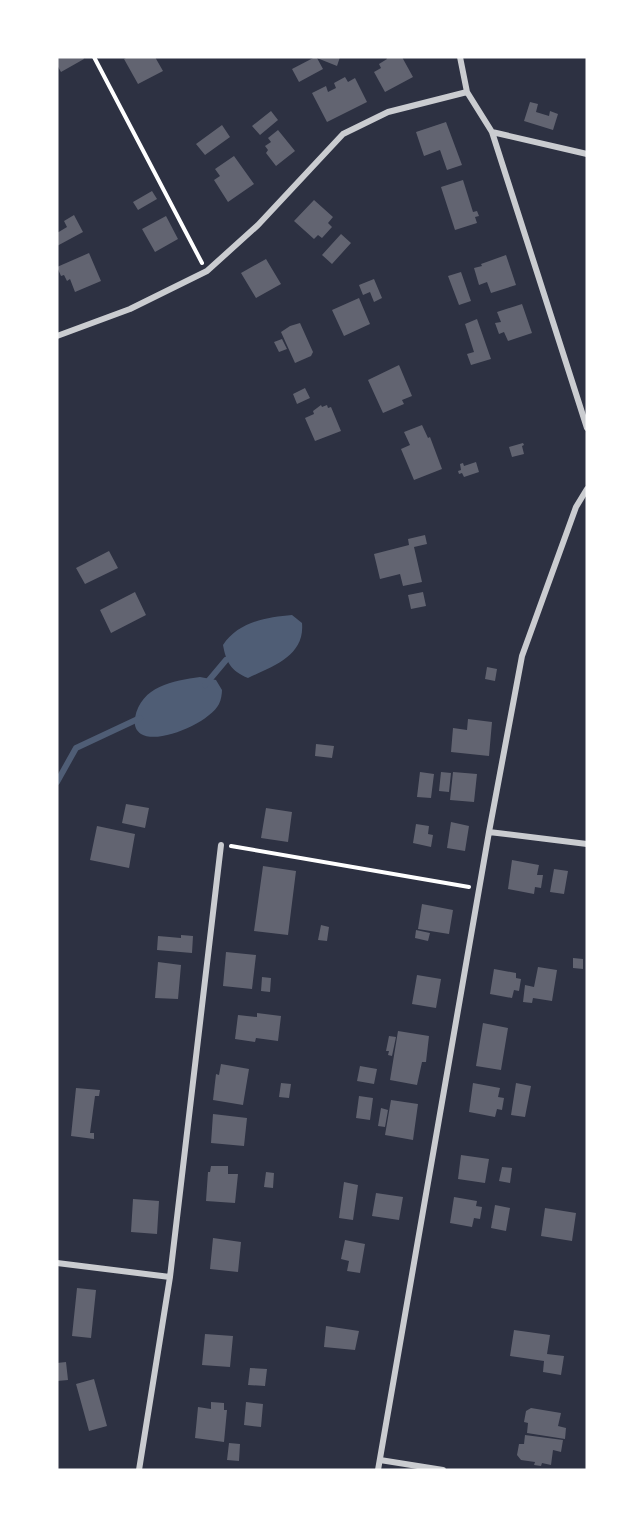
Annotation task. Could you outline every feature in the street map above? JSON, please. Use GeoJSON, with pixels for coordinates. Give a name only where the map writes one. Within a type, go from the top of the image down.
{"type":"FeatureCollection","features":[{"type":"Feature","properties":{"kind":"street"},"geometry":{"type":"LineString","coordinates":[[460,57],[467,92],[492,132],[587,428]]}},
{"type":"Feature","properties":{"kind":"street"},"geometry":{"type":"LineString","coordinates":[[57,336],[130,309],[207,271],[258,225],[343,134],[388,111],[467,92]]}},
{"type":"Feature","properties":{"kind":"street"},"geometry":{"type":"LineString","coordinates":[[492,132],[587,154]]}},
{"type":"Feature","properties":{"kind":"street"},"geometry":{"type":"LineString","coordinates":[[378,1470],[479,888],[522,656],[576,507],[587,489]]}},
{"type":"Feature","properties":{"kind":"street"},"geometry":{"type":"LineString","coordinates":[[489,832],[587,844]]}},
{"type":"Feature","properties":{"kind":"street"},"geometry":{"type":"LineString","coordinates":[[139,1470],[170,1277],[221,845]]}},
{"type":"Feature","properties":{"kind":"street"},"geometry":{"type":"LineString","coordinates":[[57,1263],[170,1277]]}},
{"type":"Feature","properties":{"kind":"street"},"geometry":{"type":"LineString","coordinates":[[380,1460],[443,1470]]}},
{"type":"Feature","properties":{"kind":"path"},"geometry":{"type":"LineString","coordinates":[[94,57],[207,271]]}},
{"type":"Feature","properties":{"kind":"path"},"geometry":{"type":"LineString","coordinates":[[221,845],[479,888]]}},
{"type":"Feature","properties":{"kind":"water"},"geometry":{"type":"Polygon","coordinates":[[[292,615],[302,623],[302,634],[293,652],[277,664],[248,678],[233,669],[223,645],[229,637],[254,622],[292,615]]]}},
{"type":"Feature","properties":{"kind":"water"},"geometry":{"type":"Polygon","coordinates":[[[200,677],[216,680],[222,690],[220,702],[206,718],[171,734],[149,737],[137,731],[135,720],[138,707],[151,692],[169,683],[200,677]]]}},
{"type":"Feature","properties":{"kind":"building"},"geometry":{"type":"Polygon","coordinates":[[[57,57],[83,57],[84,59],[61,72],[57,65],[57,57]]]}},
{"type":"Feature","properties":{"kind":"building"},"geometry":{"type":"Polygon","coordinates":[[[155,57],[163,71],[138,84],[124,59],[155,57]]]}},
{"type":"Feature","properties":{"kind":"building"},"geometry":{"type":"Polygon","coordinates":[[[315,57],[340,57],[337,66],[317,58],[323,69],[299,82],[292,69],[315,57]]]}},
{"type":"Feature","properties":{"kind":"building"},"geometry":{"type":"Polygon","coordinates":[[[386,57],[402,57],[413,77],[385,92],[374,72],[381,68],[379,64],[387,59],[386,57]]]}},
{"type":"Feature","properties":{"kind":"building"},"geometry":{"type":"Polygon","coordinates":[[[345,77],[348,82],[355,78],[367,102],[327,122],[312,93],[326,86],[328,92],[336,88],[334,83],[345,77]]]}},
{"type":"Feature","properties":{"kind":"building"},"geometry":{"type":"Polygon","coordinates":[[[530,102],[538,104],[536,112],[549,116],[550,111],[558,114],[553,130],[524,121],[530,102]]]}},
{"type":"Feature","properties":{"kind":"building"},"geometry":{"type":"Polygon","coordinates":[[[271,111],[278,120],[260,135],[252,126],[271,111]]]}},
{"type":"Feature","properties":{"kind":"building"},"geometry":{"type":"Polygon","coordinates":[[[446,122],[462,165],[447,170],[440,150],[424,156],[416,132],[446,122]]]}},
{"type":"Feature","properties":{"kind":"building"},"geometry":{"type":"Polygon","coordinates":[[[222,125],[230,137],[205,155],[196,144],[222,125]]]}},
{"type":"Feature","properties":{"kind":"building"},"geometry":{"type":"Polygon","coordinates":[[[278,130],[295,151],[276,166],[266,153],[268,150],[265,146],[271,142],[268,138],[278,130]]]}},
{"type":"Feature","properties":{"kind":"building"},"geometry":{"type":"Polygon","coordinates":[[[234,156],[254,184],[228,202],[214,180],[220,176],[215,169],[234,156]]]}},
{"type":"Feature","properties":{"kind":"building"},"geometry":{"type":"Polygon","coordinates":[[[463,180],[473,212],[477,211],[479,216],[475,217],[477,223],[455,230],[441,187],[463,180]]]}},
{"type":"Feature","properties":{"kind":"building"},"geometry":{"type":"Polygon","coordinates":[[[152,191],[157,199],[138,210],[133,202],[152,191]]]}},
{"type":"Feature","properties":{"kind":"building"},"geometry":{"type":"Polygon","coordinates":[[[314,200],[333,217],[328,223],[332,227],[322,238],[318,235],[314,239],[294,221],[314,200]]]}},
{"type":"Feature","properties":{"kind":"building"},"geometry":{"type":"Polygon","coordinates":[[[74,215],[83,232],[57,246],[57,233],[67,227],[64,221],[74,215]]]}},
{"type":"Feature","properties":{"kind":"building"},"geometry":{"type":"Polygon","coordinates":[[[166,216],[178,239],[155,252],[142,229],[166,216]]]}},
{"type":"Feature","properties":{"kind":"building"},"geometry":{"type":"Polygon","coordinates":[[[341,234],[351,243],[332,264],[322,255],[341,234]]]}},
{"type":"Feature","properties":{"kind":"building"},"geometry":{"type":"Polygon","coordinates":[[[89,253],[101,281],[75,292],[70,279],[67,281],[64,275],[61,276],[57,267],[89,253]]]}},
{"type":"Feature","properties":{"kind":"building"},"geometry":{"type":"Polygon","coordinates":[[[506,255],[516,285],[491,293],[487,282],[479,285],[474,268],[506,255]]]}},
{"type":"Feature","properties":{"kind":"building"},"geometry":{"type":"Polygon","coordinates":[[[266,259],[281,284],[256,298],[241,273],[266,259]]]}},
{"type":"Feature","properties":{"kind":"building"},"geometry":{"type":"Polygon","coordinates":[[[461,272],[471,301],[459,305],[448,276],[461,272]]]}},
{"type":"Feature","properties":{"kind":"building"},"geometry":{"type":"Polygon","coordinates":[[[374,279],[382,298],[374,302],[370,292],[363,295],[359,285],[374,279]]]}},
{"type":"Feature","properties":{"kind":"building"},"geometry":{"type":"Polygon","coordinates":[[[359,298],[370,324],[344,336],[332,310],[359,298]]]}},
{"type":"Feature","properties":{"kind":"building"},"geometry":{"type":"Polygon","coordinates":[[[522,304],[532,333],[508,341],[504,332],[499,334],[495,323],[501,322],[497,312],[522,304]]]}},
{"type":"Feature","properties":{"kind":"building"},"geometry":{"type":"Polygon","coordinates":[[[477,319],[491,359],[471,365],[467,354],[474,352],[465,324],[477,319]]]}},
{"type":"Feature","properties":{"kind":"building"},"geometry":{"type":"Polygon","coordinates":[[[300,323],[313,352],[311,356],[295,363],[281,332],[300,323]]]}},
{"type":"Feature","properties":{"kind":"building"},"geometry":{"type":"Polygon","coordinates":[[[282,339],[287,349],[279,352],[274,342],[282,339]]]}},
{"type":"Feature","properties":{"kind":"building"},"geometry":{"type":"Polygon","coordinates":[[[399,365],[412,396],[402,400],[404,404],[383,413],[368,380],[399,365]]]}},
{"type":"Feature","properties":{"kind":"building"},"geometry":{"type":"Polygon","coordinates":[[[305,388],[310,398],[297,404],[293,394],[305,388]]]}},
{"type":"Feature","properties":{"kind":"building"},"geometry":{"type":"Polygon","coordinates":[[[321,405],[331,407],[341,431],[315,441],[305,418],[314,414],[313,411],[321,405]]]}},
{"type":"Feature","properties":{"kind":"building"},"geometry":{"type":"Polygon","coordinates":[[[422,425],[428,438],[430,437],[442,469],[414,480],[401,449],[410,445],[404,432],[422,425]]]}},
{"type":"Feature","properties":{"kind":"building"},"geometry":{"type":"Polygon","coordinates":[[[523,443],[524,454],[512,457],[509,447],[523,443]]]}},
{"type":"Feature","properties":{"kind":"building"},"geometry":{"type":"Polygon","coordinates":[[[476,462],[479,472],[464,477],[462,473],[459,474],[460,464],[463,463],[464,466],[476,462]]]}},
{"type":"Feature","properties":{"kind":"building"},"geometry":{"type":"Polygon","coordinates":[[[425,535],[427,544],[414,547],[422,582],[403,586],[400,574],[380,579],[374,554],[409,545],[408,539],[425,535]]]}},
{"type":"Feature","properties":{"kind":"building"},"geometry":{"type":"Polygon","coordinates":[[[109,551],[118,568],[85,584],[76,568],[109,551]]]}},
{"type":"Feature","properties":{"kind":"building"},"geometry":{"type":"Polygon","coordinates":[[[135,592],[146,615],[111,633],[100,610],[135,592]]]}},
{"type":"Feature","properties":{"kind":"building"},"geometry":{"type":"Polygon","coordinates":[[[423,592],[426,606],[411,609],[408,595],[423,592]]]}},
{"type":"Feature","properties":{"kind":"building"},"geometry":{"type":"Polygon","coordinates":[[[487,667],[497,669],[495,681],[485,679],[487,667]]]}},
{"type":"Feature","properties":{"kind":"building"},"geometry":{"type":"Polygon","coordinates":[[[468,719],[492,722],[489,756],[451,752],[453,728],[467,730],[468,719]]]}},
{"type":"Feature","properties":{"kind":"building"},"geometry":{"type":"Polygon","coordinates":[[[316,744],[334,746],[332,758],[315,756],[316,744]]]}},
{"type":"Feature","properties":{"kind":"building"},"geometry":{"type":"Polygon","coordinates":[[[420,772],[434,774],[431,798],[417,797],[420,772]]]}},
{"type":"Feature","properties":{"kind":"building"},"geometry":{"type":"Polygon","coordinates":[[[441,772],[451,773],[449,792],[439,791],[441,772]]]}},
{"type":"Feature","properties":{"kind":"building"},"geometry":{"type":"Polygon","coordinates":[[[453,772],[477,774],[474,802],[450,800],[453,772]]]}},
{"type":"Feature","properties":{"kind":"building"},"geometry":{"type":"Polygon","coordinates":[[[126,804],[149,808],[145,828],[122,823],[126,804]]]}},
{"type":"Feature","properties":{"kind":"building"},"geometry":{"type":"Polygon","coordinates":[[[266,808],[292,812],[288,842],[261,838],[266,808]]]}},
{"type":"Feature","properties":{"kind":"building"},"geometry":{"type":"Polygon","coordinates":[[[451,822],[469,826],[465,851],[447,848],[451,822]]]}},
{"type":"Feature","properties":{"kind":"building"},"geometry":{"type":"Polygon","coordinates":[[[416,824],[429,826],[428,834],[433,835],[431,847],[413,843],[416,824]]]}},
{"type":"Feature","properties":{"kind":"building"},"geometry":{"type":"Polygon","coordinates":[[[97,826],[135,834],[129,868],[90,860],[97,826]]]}},
{"type":"Feature","properties":{"kind":"building"},"geometry":{"type":"Polygon","coordinates":[[[512,860],[539,865],[537,875],[543,875],[541,888],[535,887],[534,894],[508,889],[512,860]]]}},
{"type":"Feature","properties":{"kind":"building"},"geometry":{"type":"Polygon","coordinates":[[[263,866],[296,871],[288,935],[254,931],[263,866]]]}},
{"type":"Feature","properties":{"kind":"building"},"geometry":{"type":"Polygon","coordinates":[[[554,869],[568,871],[564,894],[550,892],[554,869]]]}},
{"type":"Feature","properties":{"kind":"building"},"geometry":{"type":"Polygon","coordinates":[[[422,904],[453,910],[449,934],[418,929],[422,904]]]}},
{"type":"Feature","properties":{"kind":"building"},"geometry":{"type":"Polygon","coordinates":[[[321,925],[329,927],[327,941],[318,940],[321,925]]]}},
{"type":"Feature","properties":{"kind":"building"},"geometry":{"type":"Polygon","coordinates":[[[416,930],[430,933],[428,941],[415,938],[416,930]]]}},
{"type":"Feature","properties":{"kind":"building"},"geometry":{"type":"Polygon","coordinates":[[[181,935],[193,936],[192,953],[157,950],[158,936],[181,938],[181,935]]]}},
{"type":"Feature","properties":{"kind":"building"},"geometry":{"type":"Polygon","coordinates":[[[226,952],[256,955],[252,989],[223,986],[226,952]]]}},
{"type":"Feature","properties":{"kind":"building"},"geometry":{"type":"Polygon","coordinates":[[[573,958],[583,959],[583,969],[573,968],[573,958]]]}},
{"type":"Feature","properties":{"kind":"building"},"geometry":{"type":"Polygon","coordinates":[[[158,962],[181,965],[178,999],[155,998],[158,962]]]}},
{"type":"Feature","properties":{"kind":"building"},"geometry":{"type":"Polygon","coordinates":[[[538,967],[557,970],[552,1001],[533,998],[532,1003],[523,1002],[525,985],[534,987],[538,967]]]}},
{"type":"Feature","properties":{"kind":"building"},"geometry":{"type":"Polygon","coordinates":[[[494,969],[516,973],[516,978],[521,979],[519,991],[514,990],[512,998],[490,994],[494,969]]]}},
{"type":"Feature","properties":{"kind":"building"},"geometry":{"type":"Polygon","coordinates":[[[417,975],[441,979],[436,1008],[412,1004],[417,975]]]}},
{"type":"Feature","properties":{"kind":"building"},"geometry":{"type":"Polygon","coordinates":[[[262,977],[271,978],[270,992],[261,991],[262,977]]]}},
{"type":"Feature","properties":{"kind":"building"},"geometry":{"type":"Polygon","coordinates":[[[257,1013],[281,1016],[278,1041],[256,1038],[255,1042],[235,1039],[238,1015],[257,1017],[257,1013]]]}},
{"type":"Feature","properties":{"kind":"building"},"geometry":{"type":"Polygon","coordinates":[[[483,1023],[508,1028],[501,1070],[476,1066],[483,1023]]]}},
{"type":"Feature","properties":{"kind":"building"},"geometry":{"type":"Polygon","coordinates":[[[398,1031],[429,1036],[426,1062],[422,1062],[417,1085],[390,1080],[398,1031]]]}},
{"type":"Feature","properties":{"kind":"building"},"geometry":{"type":"Polygon","coordinates":[[[389,1036],[396,1037],[392,1056],[388,1055],[389,1051],[386,1051],[389,1036]]]}},
{"type":"Feature","properties":{"kind":"building"},"geometry":{"type":"Polygon","coordinates":[[[221,1064],[249,1069],[243,1105],[213,1100],[216,1074],[219,1075],[221,1064]]]}},
{"type":"Feature","properties":{"kind":"building"},"geometry":{"type":"Polygon","coordinates":[[[360,1066],[377,1069],[374,1084],[357,1081],[360,1066]]]}},
{"type":"Feature","properties":{"kind":"building"},"geometry":{"type":"Polygon","coordinates":[[[281,1083],[291,1084],[289,1098],[279,1097],[281,1083]]]}},
{"type":"Feature","properties":{"kind":"building"},"geometry":{"type":"Polygon","coordinates":[[[473,1083],[500,1088],[498,1097],[504,1098],[502,1110],[497,1109],[495,1117],[469,1112],[473,1083]]]}},
{"type":"Feature","properties":{"kind":"building"},"geometry":{"type":"Polygon","coordinates":[[[516,1083],[531,1086],[525,1117],[511,1115],[516,1083]]]}},
{"type":"Feature","properties":{"kind":"building"},"geometry":{"type":"Polygon","coordinates":[[[76,1088],[100,1090],[99,1096],[95,1096],[90,1133],[94,1133],[94,1139],[71,1136],[76,1088]]]}},
{"type":"Feature","properties":{"kind":"building"},"geometry":{"type":"Polygon","coordinates":[[[359,1096],[373,1098],[370,1120],[356,1118],[359,1096]]]}},
{"type":"Feature","properties":{"kind":"building"},"geometry":{"type":"Polygon","coordinates":[[[391,1100],[418,1104],[413,1140],[385,1135],[391,1100]]]}},
{"type":"Feature","properties":{"kind":"building"},"geometry":{"type":"Polygon","coordinates":[[[381,1108],[388,1110],[385,1127],[378,1126],[381,1108]]]}},
{"type":"Feature","properties":{"kind":"building"},"geometry":{"type":"Polygon","coordinates":[[[213,1114],[247,1118],[244,1146],[211,1143],[213,1114]]]}},
{"type":"Feature","properties":{"kind":"building"},"geometry":{"type":"Polygon","coordinates":[[[461,1155],[489,1159],[485,1183],[458,1179],[461,1155]]]}},
{"type":"Feature","properties":{"kind":"building"},"geometry":{"type":"Polygon","coordinates":[[[211,1166],[228,1166],[228,1174],[238,1174],[235,1203],[206,1201],[208,1172],[211,1166]]]}},
{"type":"Feature","properties":{"kind":"building"},"geometry":{"type":"Polygon","coordinates":[[[502,1167],[512,1168],[510,1183],[499,1181],[502,1167]]]}},
{"type":"Feature","properties":{"kind":"building"},"geometry":{"type":"Polygon","coordinates":[[[266,1172],[274,1173],[273,1188],[264,1187],[266,1172]]]}},
{"type":"Feature","properties":{"kind":"building"},"geometry":{"type":"Polygon","coordinates":[[[344,1182],[358,1185],[353,1220],[339,1218],[344,1182]]]}},
{"type":"Feature","properties":{"kind":"building"},"geometry":{"type":"Polygon","coordinates":[[[376,1193],[403,1197],[399,1220],[372,1216],[376,1193]]]}},
{"type":"Feature","properties":{"kind":"building"},"geometry":{"type":"Polygon","coordinates":[[[454,1197],[477,1201],[476,1206],[482,1207],[480,1219],[474,1218],[472,1227],[450,1223],[454,1197]]]}},
{"type":"Feature","properties":{"kind":"building"},"geometry":{"type":"Polygon","coordinates":[[[133,1199],[159,1201],[157,1234],[131,1232],[133,1199]]]}},
{"type":"Feature","properties":{"kind":"building"},"geometry":{"type":"Polygon","coordinates":[[[495,1205],[510,1208],[506,1231],[491,1228],[495,1205]]]}},
{"type":"Feature","properties":{"kind":"building"},"geometry":{"type":"Polygon","coordinates":[[[545,1208],[576,1213],[572,1241],[541,1236],[545,1208]]]}},
{"type":"Feature","properties":{"kind":"building"},"geometry":{"type":"Polygon","coordinates":[[[213,1238],[241,1242],[238,1272],[210,1269],[213,1238]]]}},
{"type":"Feature","properties":{"kind":"building"},"geometry":{"type":"Polygon","coordinates":[[[345,1240],[365,1244],[360,1273],[347,1271],[349,1261],[341,1259],[345,1240]]]}},
{"type":"Feature","properties":{"kind":"building"},"geometry":{"type":"Polygon","coordinates":[[[77,1288],[96,1290],[91,1338],[72,1336],[77,1288]]]}},
{"type":"Feature","properties":{"kind":"building"},"geometry":{"type":"Polygon","coordinates":[[[326,1326],[359,1331],[355,1350],[324,1347],[326,1326]]]}},
{"type":"Feature","properties":{"kind":"building"},"geometry":{"type":"Polygon","coordinates":[[[514,1330],[550,1335],[547,1354],[564,1356],[561,1375],[543,1372],[544,1361],[510,1356],[514,1330]]]}},
{"type":"Feature","properties":{"kind":"building"},"geometry":{"type":"Polygon","coordinates":[[[205,1334],[233,1336],[230,1367],[202,1365],[205,1334]]]}},
{"type":"Feature","properties":{"kind":"building"},"geometry":{"type":"Polygon","coordinates":[[[66,1362],[68,1380],[57,1381],[57,1363],[66,1362]]]}},
{"type":"Feature","properties":{"kind":"building"},"geometry":{"type":"Polygon","coordinates":[[[250,1368],[267,1369],[265,1386],[248,1385],[250,1368]]]}},
{"type":"Feature","properties":{"kind":"building"},"geometry":{"type":"Polygon","coordinates":[[[94,1379],[107,1426],[89,1431],[76,1384],[94,1379]]]}},
{"type":"Feature","properties":{"kind":"building"},"geometry":{"type":"Polygon","coordinates":[[[211,1402],[224,1403],[224,1410],[227,1410],[224,1442],[195,1438],[198,1407],[211,1409],[211,1402]]]}},
{"type":"Feature","properties":{"kind":"building"},"geometry":{"type":"Polygon","coordinates":[[[246,1402],[263,1404],[261,1427],[244,1425],[246,1402]]]}},
{"type":"Feature","properties":{"kind":"building"},"geometry":{"type":"Polygon","coordinates":[[[531,1408],[561,1413],[558,1426],[566,1428],[565,1439],[527,1433],[528,1423],[524,1422],[526,1411],[531,1408]]]}},
{"type":"Feature","properties":{"kind":"building"},"geometry":{"type":"Polygon","coordinates":[[[525,1435],[563,1440],[561,1452],[553,1450],[551,1465],[542,1463],[541,1466],[534,1465],[535,1462],[521,1460],[517,1455],[519,1444],[524,1444],[525,1435]]]}},
{"type":"Feature","properties":{"kind":"building"},"geometry":{"type":"Polygon","coordinates":[[[229,1443],[240,1444],[239,1461],[227,1460],[229,1443]]]}},
{"type":"Feature","properties":{"kind":"waterway"},"geometry":{"type":"LineString","coordinates":[[205,685],[226,660]]}},
{"type":"Feature","properties":{"kind":"waterway"},"geometry":{"type":"LineString","coordinates":[[57,782],[76,748],[140,718]]}}]}
